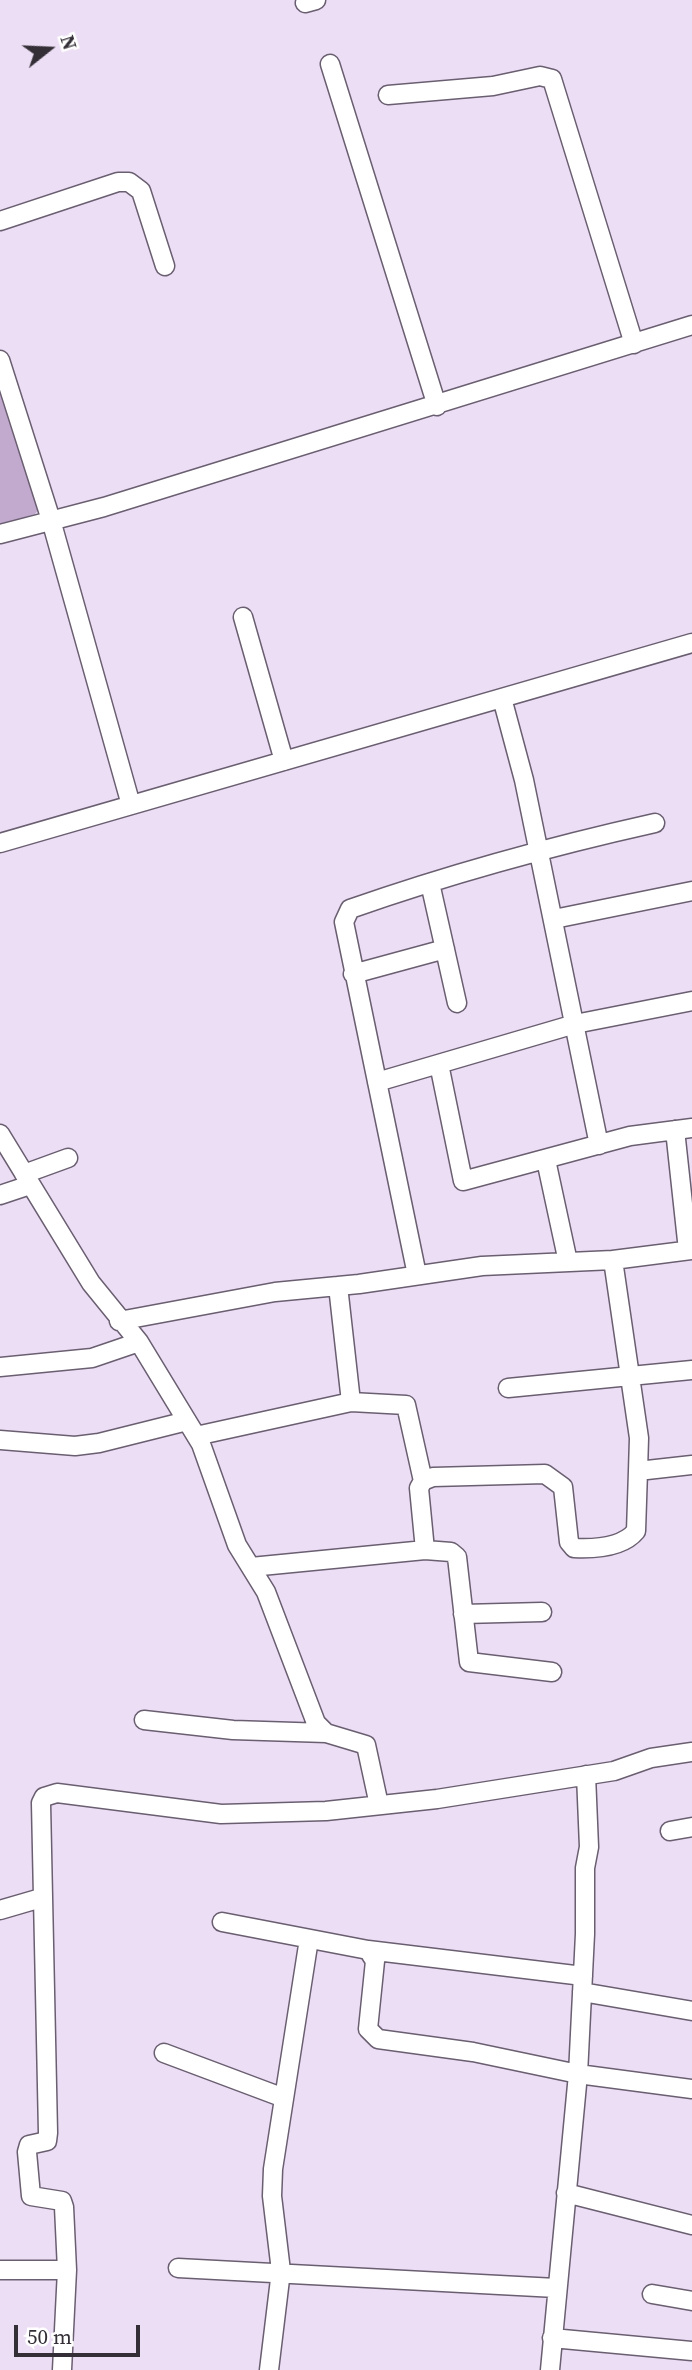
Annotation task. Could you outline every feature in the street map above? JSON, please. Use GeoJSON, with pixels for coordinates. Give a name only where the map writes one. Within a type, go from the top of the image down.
{"type":"FeatureCollection","features":[{"type":"Feature","properties":{"kind":"street"},"geometry":{"type":"LineString","coordinates":[[330,64],[437,406]]}},
{"type":"Feature","properties":{"kind":"street"},"geometry":{"type":"LineString","coordinates":[[388,95],[492,86],[540,76],[552,79],[634,344]]}},
{"type":"Feature","properties":{"kind":"street"},"geometry":{"type":"LineString","coordinates":[[0,220],[118,182],[129,182],[141,191],[165,266]]}},
{"type":"Feature","properties":{"kind":"street"},"geometry":{"type":"LineString","coordinates":[[0,534],[104,507],[692,325]]}},
{"type":"Feature","properties":{"kind":"street"},"geometry":{"type":"LineString","coordinates":[[0,362],[51,520],[131,805]]}},
{"type":"Feature","properties":{"kind":"street"},"geometry":{"type":"LineString","coordinates":[[243,617],[284,761]]}},
{"type":"Feature","properties":{"kind":"street"},"geometry":{"type":"LineString","coordinates":[[0,844],[692,643]]}},
{"type":"Feature","properties":{"kind":"street"},"geometry":{"type":"LineString","coordinates":[[502,698],[539,849],[599,1145]]}},
{"type":"Feature","properties":{"kind":"street"},"geometry":{"type":"LineString","coordinates":[[417,1275],[352,974],[344,922],[350,909],[539,849],[655,823]]}},
{"type":"Feature","properties":{"kind":"street"},"geometry":{"type":"LineString","coordinates":[[430,883],[457,1003]]}},
{"type":"Feature","properties":{"kind":"street"},"geometry":{"type":"LineString","coordinates":[[554,919],[692,891]]}},
{"type":"Feature","properties":{"kind":"street"},"geometry":{"type":"LineString","coordinates":[[352,974],[445,949]]}},
{"type":"Feature","properties":{"kind":"street"},"geometry":{"type":"LineString","coordinates":[[377,1082],[575,1024],[692,1001]]}},
{"type":"Feature","properties":{"kind":"street"},"geometry":{"type":"LineString","coordinates":[[119,1321],[275,1292],[482,1266],[613,1260],[690,1250],[684,1129],[630,1136],[463,1181],[439,1064]]}},
{"type":"Feature","properties":{"kind":"street"},"geometry":{"type":"LineString","coordinates":[[0,1134],[91,1283],[119,1321],[139,1342],[192,1428],[237,1545],[266,1592],[316,1723],[326,1733]]}},
{"type":"Feature","properties":{"kind":"street"},"geometry":{"type":"LineString","coordinates":[[0,1195],[68,1158]]}},
{"type":"Feature","properties":{"kind":"street"},"geometry":{"type":"LineString","coordinates":[[546,1160],[568,1262]]}},
{"type":"Feature","properties":{"kind":"street"},"geometry":{"type":"LineString","coordinates":[[425,1550],[419,1488],[423,1481],[433,1477],[545,1474],[564,1487],[569,1542],[575,1548],[621,1543],[636,1531],[639,1438],[613,1260]]}},
{"type":"Feature","properties":{"kind":"street"},"geometry":{"type":"LineString","coordinates":[[338,1286],[351,1402]]}},
{"type":"Feature","properties":{"kind":"street"},"geometry":{"type":"LineString","coordinates":[[0,1367],[92,1358],[139,1342]]}},
{"type":"Feature","properties":{"kind":"street"},"geometry":{"type":"LineString","coordinates":[[508,1388],[692,1370]]}},
{"type":"Feature","properties":{"kind":"street"},"geometry":{"type":"LineString","coordinates":[[0,1440],[75,1446],[351,1402],[406,1405],[423,1481]]}},
{"type":"Feature","properties":{"kind":"street"},"geometry":{"type":"LineString","coordinates":[[638,1471],[692,1465]]}},
{"type":"Feature","properties":{"kind":"street"},"geometry":{"type":"LineString","coordinates":[[251,1567],[425,1550],[452,1552],[457,1557],[469,1662],[552,1672]]}},
{"type":"Feature","properties":{"kind":"street"},"geometry":{"type":"LineString","coordinates":[[463,1614],[542,1612]]}},
{"type":"Feature","properties":{"kind":"street"},"geometry":{"type":"LineString","coordinates":[[144,1720],[233,1730],[326,1733],[366,1745],[379,1805]]}},
{"type":"Feature","properties":{"kind":"street"},"geometry":{"type":"LineString","coordinates":[[62,2370],[67,2270],[62,2201],[31,2196],[27,2152],[29,2145],[47,2141],[48,2133],[41,1803],[49,1793],[221,1814],[326,1811],[437,1800],[614,1771],[651,1758],[692,1752]]}},
{"type":"Feature","properties":{"kind":"street"},"geometry":{"type":"LineString","coordinates":[[550,2370],[578,2074],[589,1827],[586,1774]]}},
{"type":"Feature","properties":{"kind":"street"},"geometry":{"type":"LineString","coordinates":[[670,1831],[692,1827]]}},
{"type":"Feature","properties":{"kind":"street"},"geometry":{"type":"LineString","coordinates":[[0,1910],[41,1898]]}},
{"type":"Feature","properties":{"kind":"street"},"geometry":{"type":"LineString","coordinates":[[222,1922],[368,1950],[582,1984],[692,2011]]}},
{"type":"Feature","properties":{"kind":"street"},"geometry":{"type":"LineString","coordinates":[[269,2370],[281,2271],[272,2196],[273,2169],[309,1939]]}},
{"type":"Feature","properties":{"kind":"street"},"geometry":{"type":"LineString","coordinates":[[368,1950],[375,1961],[368,2029],[378,2039],[474,2052],[578,2074],[692,2089]]}},
{"type":"Feature","properties":{"kind":"street"},"geometry":{"type":"LineString","coordinates":[[164,2053],[284,2098]]}},
{"type":"Feature","properties":{"kind":"street"},"geometry":{"type":"LineString","coordinates":[[566,2193],[692,2225]]}},
{"type":"Feature","properties":{"kind":"street"},"geometry":{"type":"LineString","coordinates":[[178,2268],[281,2271],[556,2288]]}},
{"type":"Feature","properties":{"kind":"street"},"geometry":{"type":"LineString","coordinates":[[0,2270],[67,2270]]}},
{"type":"Feature","properties":{"kind":"street"},"geometry":{"type":"LineString","coordinates":[[652,2294],[692,2301]]}},
{"type":"Feature","properties":{"kind":"street"},"geometry":{"type":"LineString","coordinates":[[552,2337],[692,2351]]}},
{"type":"Feature","properties":{"kind":"shaded area"},"geometry":{"type":"Polygon","coordinates":[[[0,384],[40,508],[35,514],[0,525],[0,384]]]}}]}
